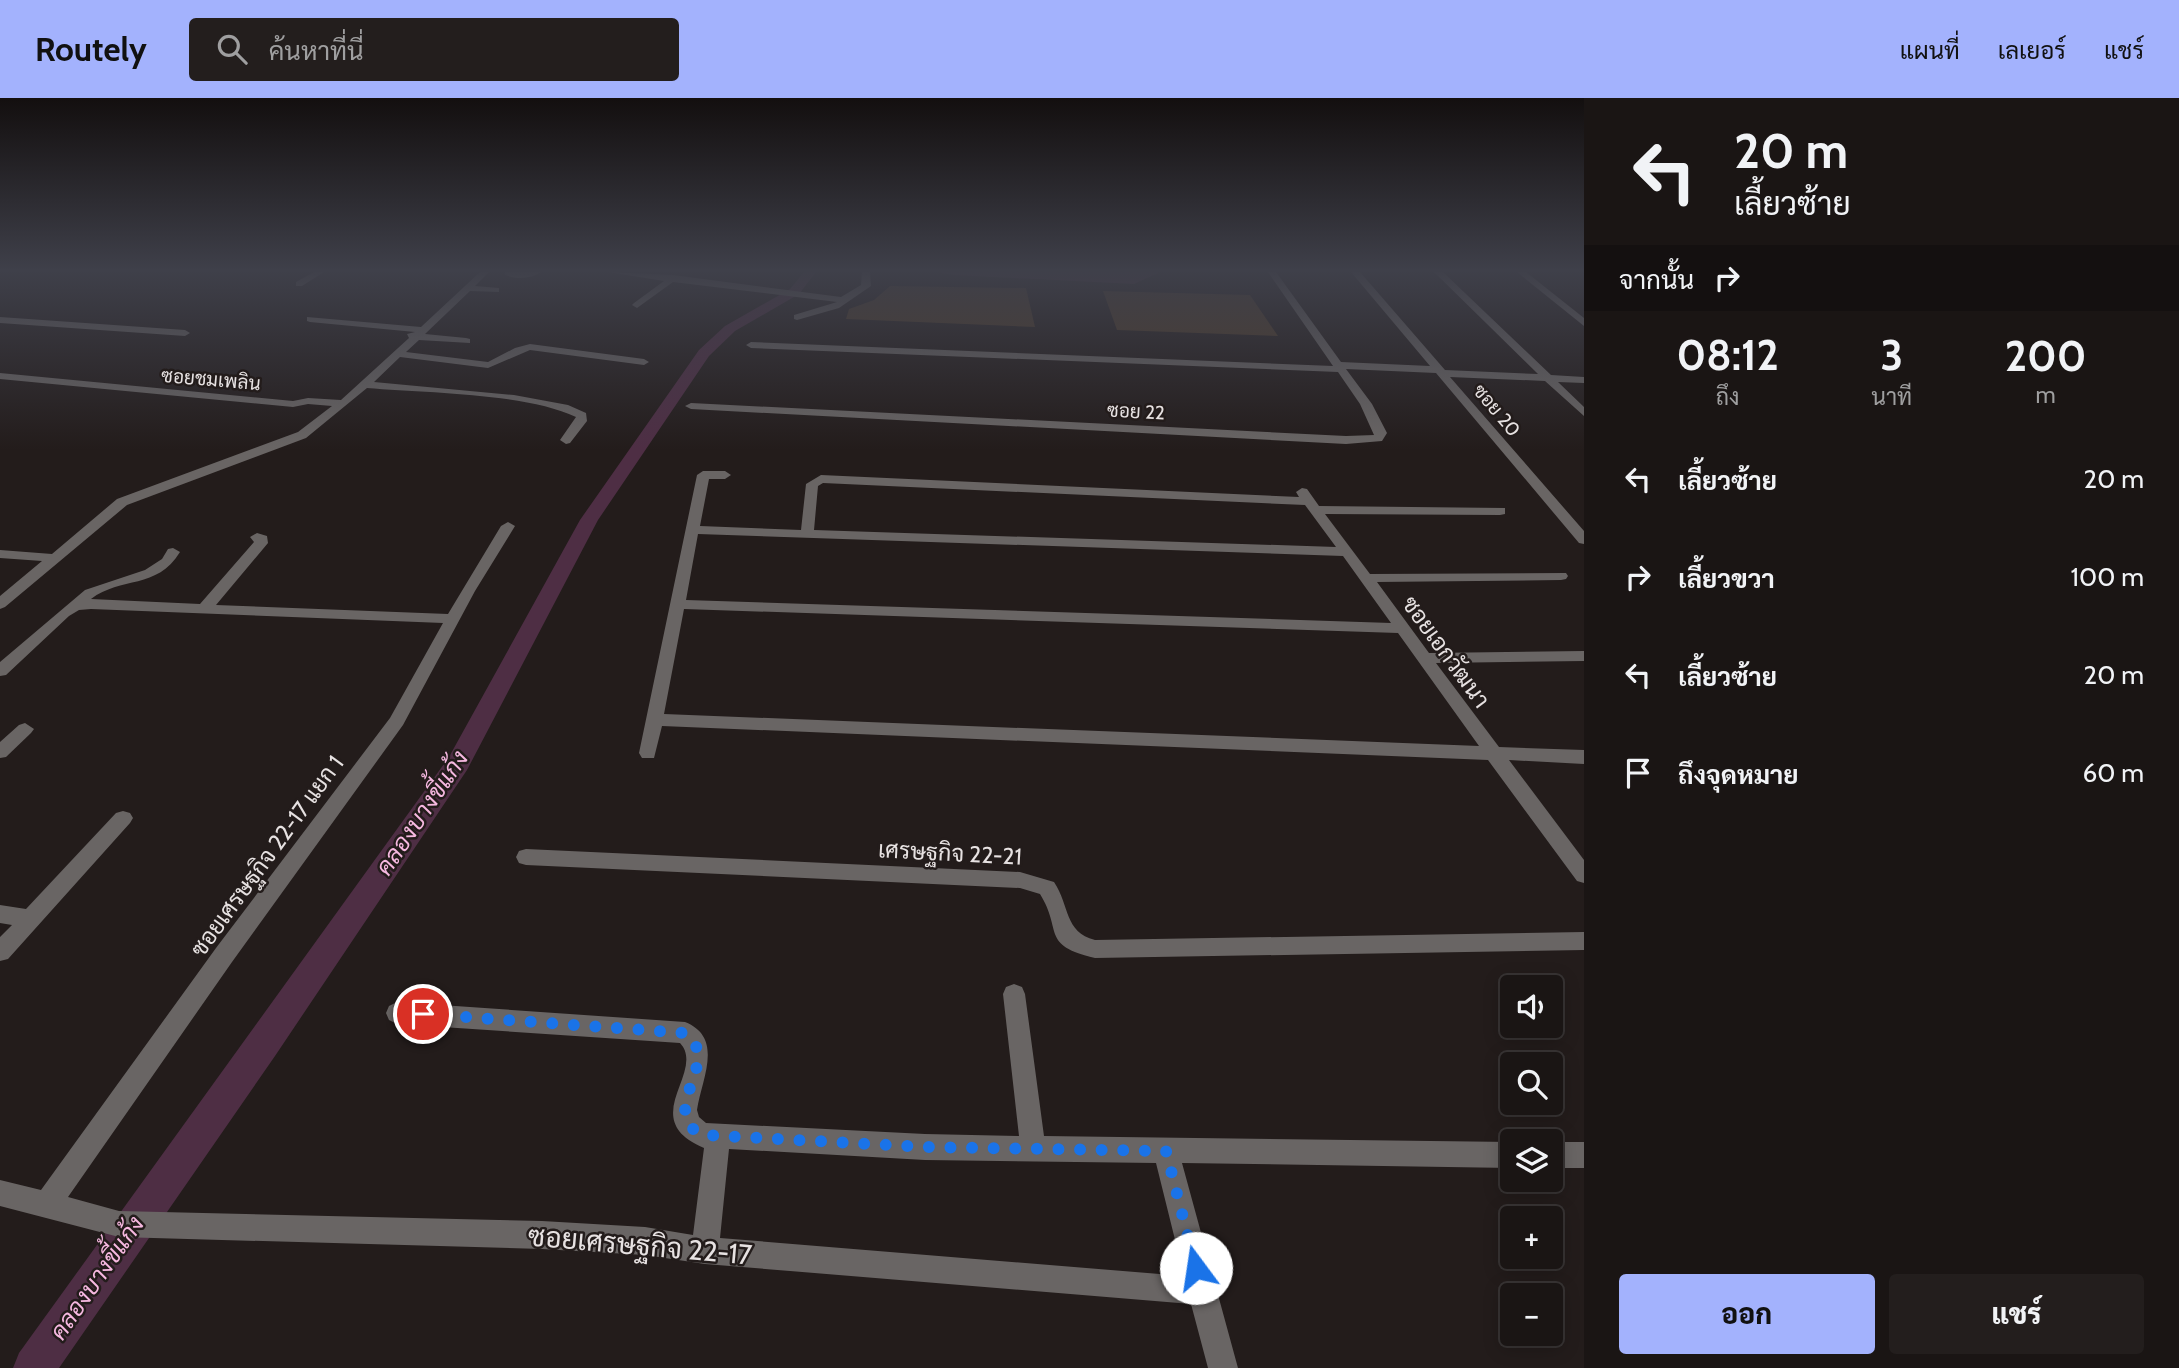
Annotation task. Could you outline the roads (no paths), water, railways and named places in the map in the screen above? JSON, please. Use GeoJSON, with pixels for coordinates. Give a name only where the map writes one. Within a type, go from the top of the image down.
{"type":"FeatureCollection","features":[{"type":"Feature","properties":{"kind":"street"},"geometry":{"type":"LineString","coordinates":[[160,331],[185,333]]}},
{"type":"Feature","properties":{"kind":"street"},"geometry":{"type":"LineString","coordinates":[[381,331],[419,333]]}},
{"type":"Feature","properties":{"kind":"street"},"geometry":{"type":"LineString","coordinates":[[406,331],[467,341]]}},
{"type":"Feature","properties":{"kind":"street","name":"ซอย 22"},"geometry":{"type":"LineString","coordinates":[[691,406],[1346,440],[1378,438],[1381,433],[1377,422],[1314,331]]}},
{"type":"Feature","properties":{"kind":"street","name":"ซอย 20"},"geometry":{"type":"LineString","coordinates":[[1407,331],[1584,540]]}},
{"type":"Feature","properties":{"kind":"street"},"geometry":{"type":"LineString","coordinates":[[1498,331],[1584,413]]}},
{"type":"Feature","properties":{"kind":"street"},"geometry":{"type":"LineString","coordinates":[[0,604],[122,502],[289,442],[339,408],[419,333]]}},
{"type":"Feature","properties":{"kind":"street"},"geometry":{"type":"LineString","coordinates":[[751,345],[1339,367],[1584,380]]}},
{"type":"Feature","properties":{"kind":"street"},"geometry":{"type":"LineString","coordinates":[[399,354],[488,365],[499,363],[521,347],[530,347],[644,362]]}},
{"type":"Feature","properties":{"kind":"street","name":"ซอยชมเพลิน"},"geometry":{"type":"LineString","coordinates":[[0,376],[293,404],[296,408],[339,408]]}},
{"type":"Feature","properties":{"kind":"street"},"geometry":{"type":"LineString","coordinates":[[365,385],[545,402],[569,407],[582,415],[582,421],[566,440]]}},
{"type":"Feature","properties":{"kind":"street"},"geometry":{"type":"LineString","coordinates":[[648,753],[703,475],[725,475]]}},
{"type":"Feature","properties":{"kind":"street"},"geometry":{"type":"LineString","coordinates":[[807,534],[812,484],[821,480],[1308,500],[1500,511]]}},
{"type":"Feature","properties":{"kind":"street","name":"ซอยเอกวัฒนา"},"geometry":{"type":"LineString","coordinates":[[1308,500],[1425,658],[1492,755],[1584,875]]}},
{"type":"Feature","properties":{"kind":"street","name":"ซอยเศรษฐกิจ 22-17 แยก 1"},"geometry":{"type":"LineString","coordinates":[[47,1204],[218,964],[397,721],[508,526]]}},
{"type":"Feature","properties":{"kind":"street"},"geometry":{"type":"LineString","coordinates":[[690,530],[1345,552]]}},
{"type":"Feature","properties":{"kind":"street"},"geometry":{"type":"LineString","coordinates":[[203,610],[261,543],[262,539],[257,537]]}},
{"type":"Feature","properties":{"kind":"street"},"geometry":{"type":"LineString","coordinates":[[75,607],[86,595],[99,588],[159,569],[169,561],[173,552]]}},
{"type":"Feature","properties":{"kind":"street"},"geometry":{"type":"LineString","coordinates":[[0,554],[54,558]]}},
{"type":"Feature","properties":{"kind":"street"},"geometry":{"type":"LineString","coordinates":[[1364,578],[1561,576]]}},
{"type":"Feature","properties":{"kind":"street"},"geometry":{"type":"LineString","coordinates":[[0,671],[64,613],[75,607],[91,604],[453,619]]}},
{"type":"Feature","properties":{"kind":"street"},"geometry":{"type":"LineString","coordinates":[[677,604],[1402,628]]}},
{"type":"Feature","properties":{"kind":"street"},"geometry":{"type":"LineString","coordinates":[[1425,658],[1584,656]]}},
{"type":"Feature","properties":{"kind":"street"},"geometry":{"type":"LineString","coordinates":[[654,720],[1584,757]]}},
{"type":"Feature","properties":{"kind":"street"},"geometry":{"type":"LineString","coordinates":[[0,752],[25,729]]}},
{"type":"Feature","properties":{"kind":"street"},"geometry":{"type":"LineString","coordinates":[[0,952],[123,818]]}},
{"type":"Feature","properties":{"kind":"street","name":"เศรษฐกิจ 22-21"},"geometry":{"type":"LineString","coordinates":[[526,857],[1020,880],[1046,888],[1067,940],[1077,947],[1095,949],[1584,942]]}},
{"type":"Feature","properties":{"kind":"street"},"geometry":{"type":"LineString","coordinates":[[0,914],[30,919]]}},
{"type":"Feature","properties":{"kind":"street"},"geometry":{"type":"LineString","coordinates":[[1014,994],[1033,1147]]}},
{"type":"Feature","properties":{"kind":"street"},"geometry":{"type":"LineString","coordinates":[[397,1013],[685,1033],[692,1038],[698,1057],[686,1121],[704,1135],[925,1147],[1500,1155]]}},
{"type":"Feature","properties":{"kind":"street"},"geometry":{"type":"LineString","coordinates":[[705,1250],[718,1135]]}},
{"type":"Feature","properties":{"kind":"street"},"geometry":{"type":"LineString","coordinates":[[1166,1151],[1223,1368]]}},
{"type":"Feature","properties":{"kind":"street"},"geometry":{"type":"LineString","coordinates":[[1563,1155],[1584,1156]]}},
{"type":"Feature","properties":{"kind":"street","name":"ซอยเศรษฐกิจ 22-17"},"geometry":{"type":"LineString","coordinates":[[0,1193],[119,1224],[542,1235],[645,1241],[705,1250],[1202,1291]]}},
{"type":"Feature","properties":{"kind":"waterway","name":"คลองบางขี้แก้ง"},"geometry":{"type":"LineString","coordinates":[[34,1368],[263,1045],[458,763],[589,520],[704,353],[726,331]]}}]}
